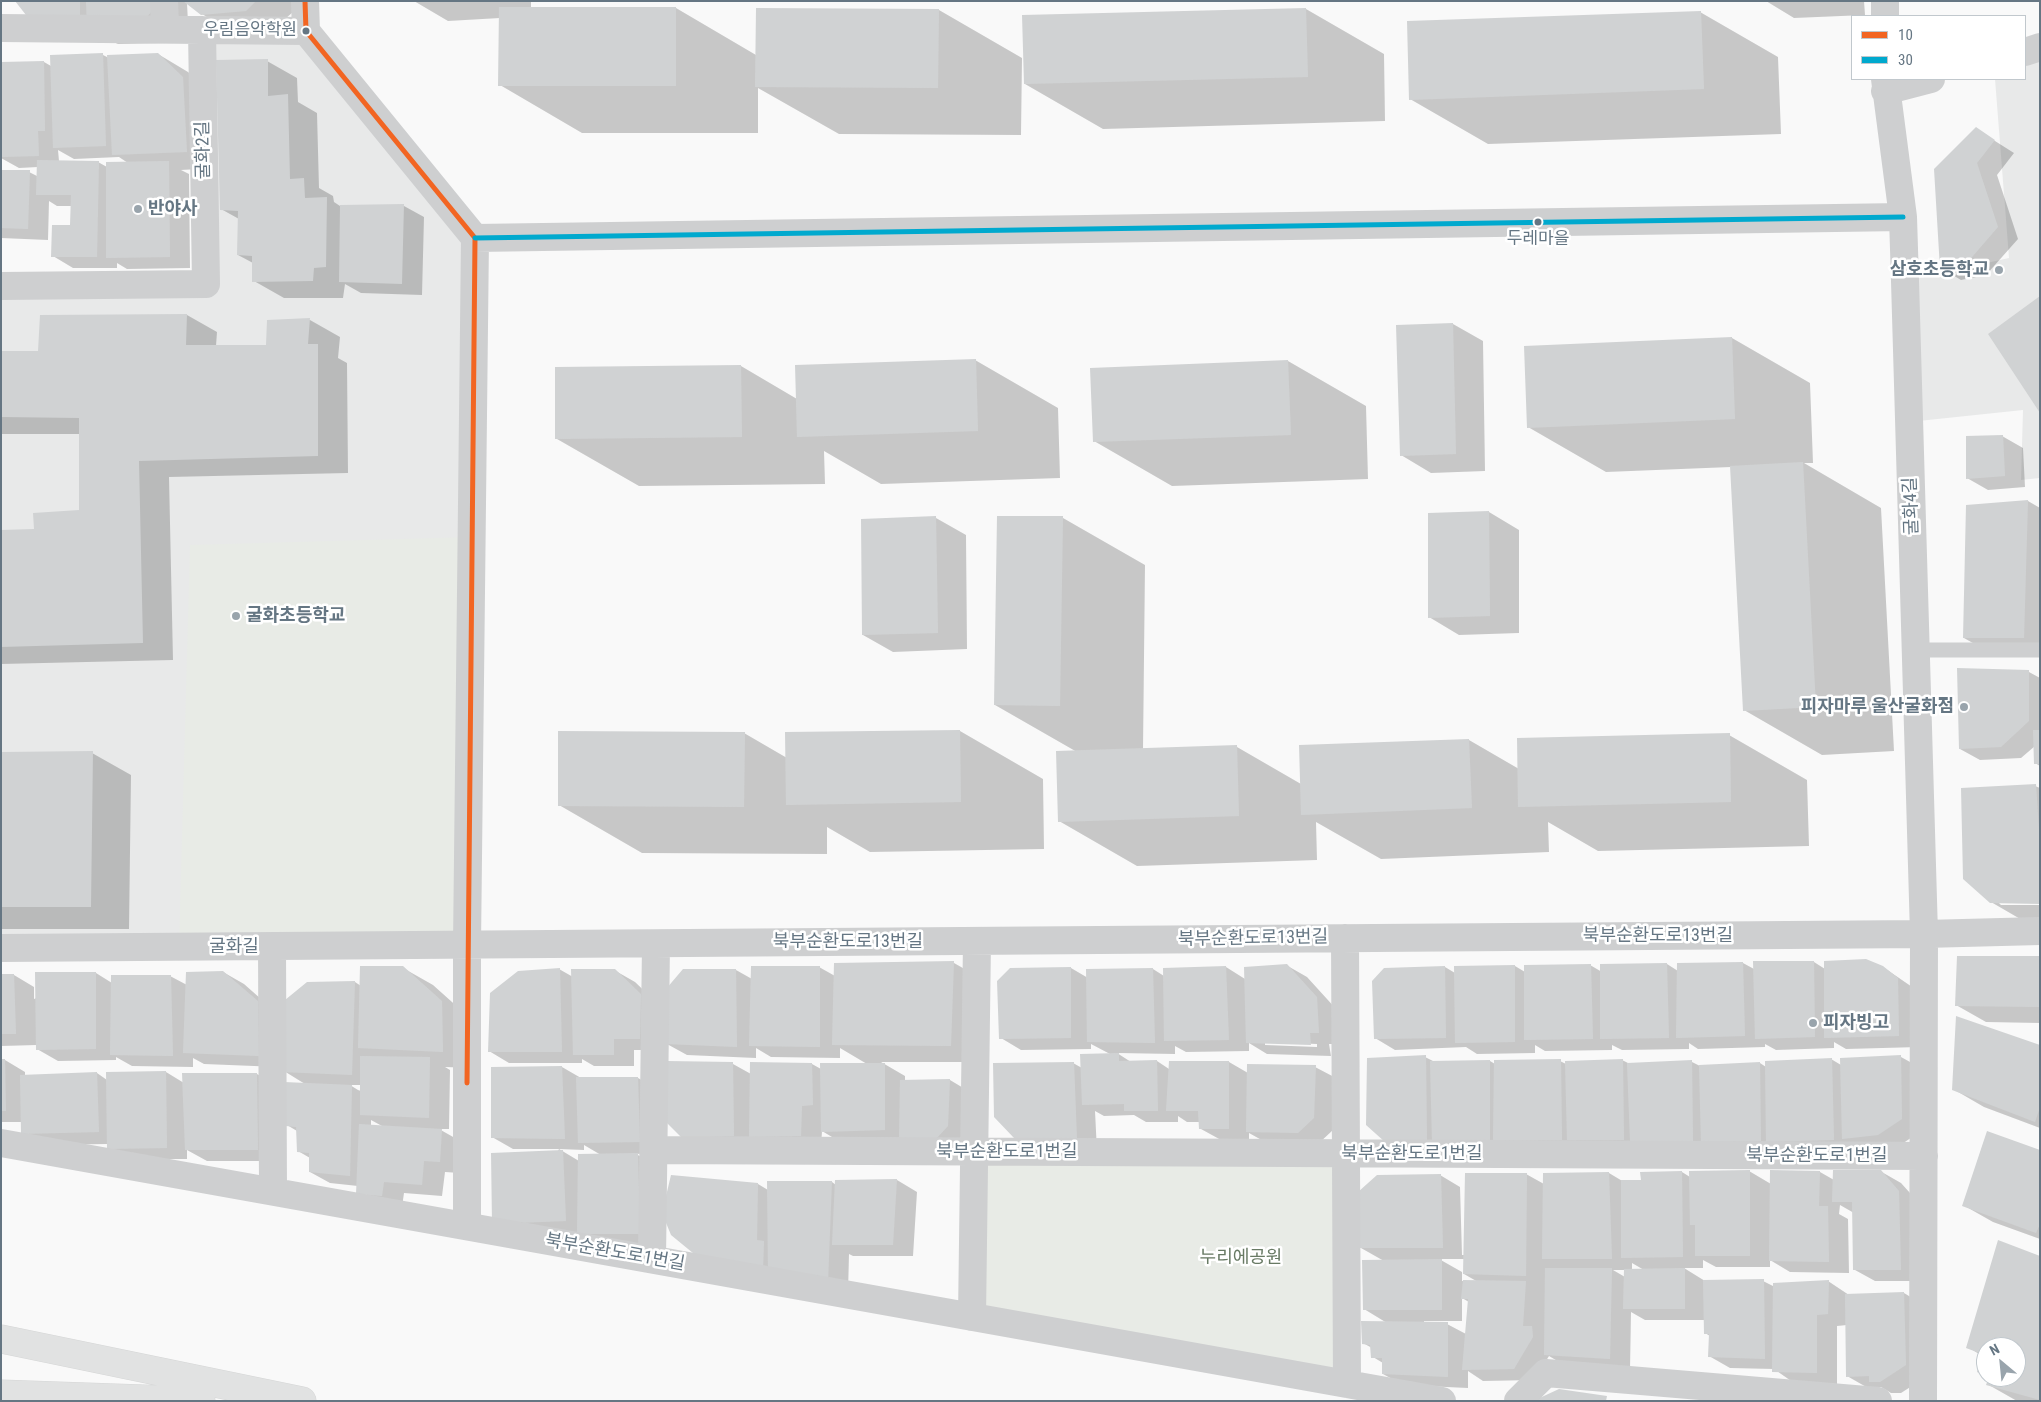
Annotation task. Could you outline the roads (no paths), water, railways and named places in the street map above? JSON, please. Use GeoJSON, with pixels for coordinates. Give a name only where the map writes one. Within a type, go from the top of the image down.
{"type":"FeatureCollection","features":[{"type":"Feature","properties":{"kind":"highway"},"geometry":{"type":"LineString","coordinates":[[1,1340],[302,1401]]}},
{"type":"Feature","properties":{"kind":"highway"},"geometry":{"type":"LineString","coordinates":[[1,1394],[201,1401]]}},
{"type":"Feature","properties":{"kind":"street"},"geometry":{"type":"LineString","coordinates":[[164,1],[164,29]]}},
{"type":"Feature","properties":{"kind":"street"},"geometry":{"type":"LineString","coordinates":[[305,1],[306,31],[475,238],[467,945],[467,1226]]}},
{"type":"Feature","properties":{"kind":"street"},"geometry":{"type":"LineString","coordinates":[[1885,1],[1885,15]]}},
{"type":"Feature","properties":{"kind":"street"},"geometry":{"type":"LineString","coordinates":[[1,28],[306,31]]}},
{"type":"Feature","properties":{"kind":"street","name":"굴화2길"},"geometry":{"type":"LineString","coordinates":[[1,286],[206,284],[202,30]]}},
{"type":"Feature","properties":{"kind":"street"},"geometry":{"type":"LineString","coordinates":[[2026,52],[2040,47]]}},
{"type":"Feature","properties":{"kind":"street"},"geometry":{"type":"LineString","coordinates":[[1885,85],[1923,80]]}},
{"type":"Feature","properties":{"kind":"street","name":"굴화4길"},"geometry":{"type":"LineString","coordinates":[[1885,85],[1903,217],[1924,934],[1924,1156]]}},
{"type":"Feature","properties":{"kind":"street"},"geometry":{"type":"LineString","coordinates":[[475,238],[1903,217]]}},
{"type":"Feature","properties":{"kind":"street","name":"북부순환도로13번길"},"geometry":{"type":"LineString","coordinates":[[467,945],[1924,934],[2040,931]]}},
{"type":"Feature","properties":{"kind":"street"},"geometry":{"type":"LineString","coordinates":[[1345,938],[1348,1384]]}},
{"type":"Feature","properties":{"kind":"street"},"geometry":{"type":"LineString","coordinates":[[972,1317],[977,941]]}},
{"type":"Feature","properties":{"kind":"street"},"geometry":{"type":"LineString","coordinates":[[652,1259],[655,1150],[656,944]]}},
{"type":"Feature","properties":{"kind":"street","name":"굴화길"},"geometry":{"type":"LineString","coordinates":[[1,948],[467,945]]}},
{"type":"Feature","properties":{"kind":"street"},"geometry":{"type":"LineString","coordinates":[[272,947],[273,1191]]}},
{"type":"Feature","properties":{"kind":"street","name":"북부순환도로1번길"},"geometry":{"type":"LineString","coordinates":[[1,1143],[1442,1401]]}},
{"type":"Feature","properties":{"kind":"street","name":"북부순환도로1번길"},"geometry":{"type":"LineString","coordinates":[[655,1150],[1924,1156]]}},
{"type":"Feature","properties":{"kind":"street"},"geometry":{"type":"LineString","coordinates":[[1923,1401],[1924,1156]]}},
{"type":"Feature","properties":{"kind":"street"},"geometry":{"type":"LineString","coordinates":[[1518,1401],[1546,1373],[1878,1401]]}},
{"type":"Feature","properties":{"kind":"lane"},"geometry":{"type":"LineString","coordinates":[[1916,650],[2040,650]]}},
{"type":"Feature","properties":{"kind":"place","name":"우림음악학원"},"geometry":{"type":"Point","coordinates":[306,31]}},
{"type":"Feature","properties":{"kind":"place","name":"반야사"},"geometry":{"type":"Point","coordinates":[138,209]}},
{"type":"Feature","properties":{"kind":"place","name":"두레마을"},"geometry":{"type":"Point","coordinates":[1538,222]}},
{"type":"Feature","properties":{"kind":"place","name":"삼호초등학교"},"geometry":{"type":"Point","coordinates":[1999,270]}},
{"type":"Feature","properties":{"kind":"place","name":"굴화초등학교"},"geometry":{"type":"Point","coordinates":[236,616]}},
{"type":"Feature","properties":{"kind":"place","name":"피자마루 울산굴화점"},"geometry":{"type":"Point","coordinates":[1964,707]}},
{"type":"Feature","properties":{"kind":"place","name":"피자빙고"},"geometry":{"type":"Point","coordinates":[1813,1023]}},
{"type":"Feature","properties":{"kind":"park label","name":"누리에공원"},"geometry":{"type":"Point","coordinates":[1241,1258]}}]}
